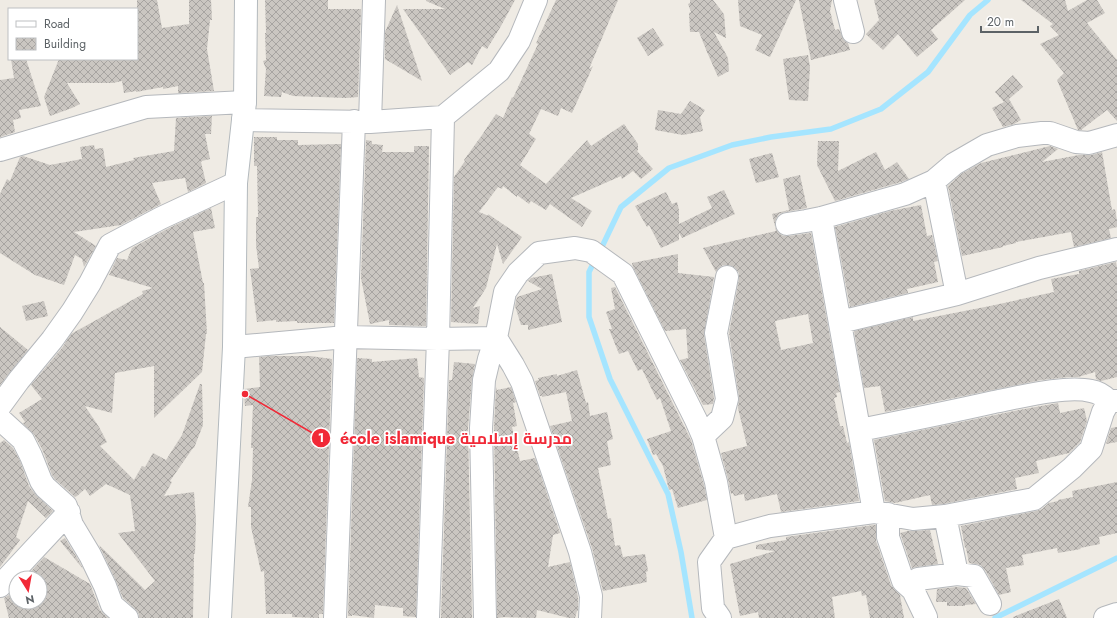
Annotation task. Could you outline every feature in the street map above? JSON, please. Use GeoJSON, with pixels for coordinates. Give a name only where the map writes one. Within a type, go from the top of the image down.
{"type":"FeatureCollection","features":[{"type":"Feature","properties":{"kind":"street"},"geometry":{"type":"LineString","coordinates":[[220,618],[234,347],[236,184],[244,111],[246,0]]}},
{"type":"Feature","properties":{"kind":"street"},"geometry":{"type":"LineString","coordinates":[[336,618],[346,337],[362,122],[374,0]]}},
{"type":"Feature","properties":{"kind":"street"},"geometry":{"type":"LineString","coordinates":[[0,150],[146,107],[244,111],[362,122],[444,117],[499,71],[519,41],[536,0]]}},
{"type":"Feature","properties":{"kind":"street"},"geometry":{"type":"LineString","coordinates":[[845,0],[853,32]]}},
{"type":"Feature","properties":{"kind":"street"},"geometry":{"type":"LineString","coordinates":[[428,618],[444,117]]}},
{"type":"Feature","properties":{"kind":"street"},"geometry":{"type":"LineString","coordinates":[[787,224],[806,222],[905,194],[934,181],[954,164],[986,145],[1017,136],[1050,133],[1076,142],[1089,143],[1117,135]]}},
{"type":"Feature","properties":{"kind":"street"},"geometry":{"type":"LineString","coordinates":[[934,181],[957,294]]}},
{"type":"Feature","properties":{"kind":"street"},"geometry":{"type":"LineString","coordinates":[[0,406],[72,312],[90,283],[110,245],[161,218],[236,184]]}},
{"type":"Feature","properties":{"kind":"street"},"geometry":{"type":"LineString","coordinates":[[821,218],[860,430],[881,513],[903,581],[913,590],[926,617]]}},
{"type":"Feature","properties":{"kind":"street"},"geometry":{"type":"LineString","coordinates":[[485,618],[481,428],[484,380],[488,359],[496,338],[505,292],[518,273],[539,254],[575,248],[591,251],[623,274],[703,436],[716,482],[726,538]]}},
{"type":"Feature","properties":{"kind":"street"},"geometry":{"type":"LineString","coordinates":[[840,322],[957,294],[1040,268],[1117,249]]}},
{"type":"Feature","properties":{"kind":"street"},"geometry":{"type":"LineString","coordinates":[[703,436],[722,418],[727,399],[716,333],[727,277]]}},
{"type":"Feature","properties":{"kind":"street"},"geometry":{"type":"LineString","coordinates":[[234,347],[346,337],[438,339],[496,338]]}},
{"type":"Feature","properties":{"kind":"street"},"geometry":{"type":"LineString","coordinates":[[496,338],[522,382],[580,552],[591,596],[590,618]]}},
{"type":"Feature","properties":{"kind":"street"},"geometry":{"type":"LineString","coordinates":[[720,618],[713,608],[709,562],[726,538],[770,526],[881,513],[913,519],[945,516],[1034,499],[1072,468],[1092,449],[1103,412],[1113,401],[1091,391],[1074,389],[1028,395],[860,430]]}},
{"type":"Feature","properties":{"kind":"street"},"geometry":{"type":"LineString","coordinates":[[0,419],[23,440],[41,481],[45,487],[66,506],[72,526],[90,555],[106,586],[112,605],[127,618]]}},
{"type":"Feature","properties":{"kind":"street"},"geometry":{"type":"LineString","coordinates":[[0,586],[69,512]]}},
{"type":"Feature","properties":{"kind":"street"},"geometry":{"type":"LineString","coordinates":[[945,516],[957,574]]}},
{"type":"Feature","properties":{"kind":"street"},"geometry":{"type":"LineString","coordinates":[[913,590],[918,579],[957,574],[974,576],[990,604]]}},
{"type":"Feature","properties":{"kind":"street"},"geometry":{"type":"LineString","coordinates":[[1105,618],[1117,614]]}},
{"type":"Feature","properties":{"kind":"building"},"geometry":{"type":"Polygon","coordinates":[[[137,0],[157,0],[162,28],[189,24],[189,0],[211,0],[212,20],[210,20],[207,49],[214,91],[178,93],[178,86],[124,93],[122,81],[113,83],[67,83],[80,104],[50,116],[44,97],[59,60],[138,60],[137,0]]]}},
{"type":"Feature","properties":{"kind":"building"},"geometry":{"type":"Polygon","coordinates":[[[265,0],[328,0],[328,9],[361,9],[358,97],[293,96],[282,92],[281,97],[264,96],[266,69],[263,61],[266,60],[265,0]]]}},
{"type":"Feature","properties":{"kind":"building"},"geometry":{"type":"Polygon","coordinates":[[[426,0],[515,0],[487,49],[482,46],[472,65],[468,62],[450,75],[403,9],[445,9],[426,0]]]}},
{"type":"Feature","properties":{"kind":"building"},"geometry":{"type":"Polygon","coordinates":[[[556,0],[618,0],[589,69],[593,66],[572,113],[561,108],[558,116],[541,109],[529,134],[536,139],[520,165],[546,184],[587,140],[591,146],[624,124],[638,144],[637,151],[653,169],[641,179],[633,171],[622,179],[621,176],[571,198],[592,211],[582,227],[550,204],[546,210],[531,201],[529,204],[503,186],[502,189],[498,187],[479,212],[489,216],[488,214],[522,237],[503,264],[497,244],[486,288],[473,308],[480,306],[478,324],[451,322],[454,177],[496,114],[503,118],[538,44],[536,43],[556,0]]]}},
{"type":"Feature","properties":{"kind":"building"},"geometry":{"type":"Polygon","coordinates":[[[690,0],[713,0],[724,14],[726,38],[714,32],[728,58],[729,71],[718,77],[699,32],[690,32],[689,13],[691,12],[688,4],[690,3],[690,0]]]}},
{"type":"Feature","properties":{"kind":"building"},"geometry":{"type":"Polygon","coordinates":[[[738,0],[796,0],[770,57],[755,50],[762,35],[740,26],[738,0]]]}},
{"type":"Feature","properties":{"kind":"building"},"geometry":{"type":"Polygon","coordinates":[[[799,0],[832,0],[830,11],[835,30],[839,29],[844,40],[848,43],[850,50],[811,60],[799,0]]]}},
{"type":"Feature","properties":{"kind":"building"},"geometry":{"type":"Polygon","coordinates":[[[874,0],[965,0],[931,30],[938,39],[917,57],[898,34],[883,50],[866,34],[879,20],[874,0]]]}},
{"type":"Feature","properties":{"kind":"building"},"geometry":{"type":"Polygon","coordinates":[[[1021,0],[1065,0],[1068,11],[1087,0],[1097,0],[1105,13],[1087,23],[1117,60],[1117,121],[1107,110],[1081,130],[1078,130],[1057,80],[1064,73],[1040,44],[1059,35],[1050,26],[1053,24],[1021,0]]]}},
{"type":"Feature","properties":{"kind":"building"},"geometry":{"type":"Polygon","coordinates":[[[397,5],[422,81],[385,59],[385,32],[397,5]]]}},
{"type":"Feature","properties":{"kind":"building"},"geometry":{"type":"Polygon","coordinates":[[[653,28],[664,45],[648,56],[637,38],[653,28]]]}},
{"type":"Feature","properties":{"kind":"building"},"geometry":{"type":"Polygon","coordinates":[[[808,55],[810,67],[808,101],[789,100],[783,59],[808,55]]]}},
{"type":"Feature","properties":{"kind":"building"},"geometry":{"type":"Polygon","coordinates":[[[11,60],[26,60],[41,106],[19,110],[21,118],[13,120],[15,132],[0,137],[0,80],[14,78],[11,60]]]}},
{"type":"Feature","properties":{"kind":"building"},"geometry":{"type":"Polygon","coordinates":[[[1013,75],[1023,87],[1009,99],[1021,120],[1003,127],[992,108],[1004,102],[995,92],[1013,75]]]}},
{"type":"Feature","properties":{"kind":"building"},"geometry":{"type":"Polygon","coordinates":[[[690,101],[705,110],[700,117],[703,131],[683,135],[655,130],[658,110],[681,114],[690,101]]]}},
{"type":"Feature","properties":{"kind":"building"},"geometry":{"type":"Polygon","coordinates":[[[212,116],[211,134],[205,134],[210,159],[201,162],[206,183],[188,192],[185,178],[152,183],[161,204],[121,225],[74,232],[96,246],[84,267],[82,259],[75,255],[64,285],[35,275],[0,253],[0,194],[7,179],[10,181],[20,157],[23,156],[50,165],[82,159],[80,147],[94,145],[95,149],[103,148],[106,167],[134,160],[133,158],[174,151],[176,118],[212,116]]]}},
{"type":"Feature","properties":{"kind":"building"},"geometry":{"type":"Polygon","coordinates":[[[254,137],[277,137],[277,140],[298,140],[298,145],[341,144],[334,323],[297,323],[297,321],[276,322],[276,320],[257,322],[250,269],[259,268],[256,245],[256,217],[258,217],[257,166],[254,166],[254,137]]]}},
{"type":"Feature","properties":{"kind":"building"},"geometry":{"type":"Polygon","coordinates":[[[366,140],[372,141],[372,144],[383,145],[382,152],[414,152],[414,146],[429,146],[426,326],[389,325],[389,320],[370,324],[361,278],[366,140]]]}},
{"type":"Feature","properties":{"kind":"building"},"geometry":{"type":"Polygon","coordinates":[[[818,141],[839,141],[838,171],[876,152],[885,170],[897,162],[909,179],[835,201],[817,165],[818,141]]]}},
{"type":"Feature","properties":{"kind":"building"},"geometry":{"type":"Polygon","coordinates":[[[1050,146],[1058,149],[1042,162],[1079,155],[1092,155],[1102,152],[1112,210],[1115,209],[1117,221],[1117,227],[1109,229],[1111,238],[1074,247],[1071,232],[1016,242],[1003,247],[962,256],[948,186],[961,174],[981,163],[1050,146]]]}},
{"type":"Feature","properties":{"kind":"building"},"geometry":{"type":"Polygon","coordinates":[[[772,153],[779,177],[756,183],[749,159],[772,153]]]}},
{"type":"Feature","properties":{"kind":"building"},"geometry":{"type":"Polygon","coordinates":[[[800,175],[807,208],[779,214],[776,219],[775,226],[772,214],[789,210],[783,179],[800,175]]]}},
{"type":"Feature","properties":{"kind":"building"},"geometry":{"type":"Polygon","coordinates":[[[724,190],[735,214],[682,238],[679,233],[679,240],[661,248],[649,225],[647,227],[635,206],[666,192],[672,204],[677,202],[679,210],[679,224],[712,208],[707,197],[724,190]]]}},
{"type":"Feature","properties":{"kind":"building"},"geometry":{"type":"Polygon","coordinates":[[[921,205],[927,236],[932,235],[938,261],[934,262],[938,282],[907,289],[908,293],[850,307],[835,227],[890,211],[921,205]]]}},
{"type":"Feature","properties":{"kind":"building"},"geometry":{"type":"Polygon","coordinates":[[[211,208],[215,228],[193,232],[204,283],[207,334],[202,372],[154,418],[154,366],[115,373],[112,413],[85,406],[107,442],[100,446],[134,480],[142,466],[145,467],[153,453],[166,460],[182,435],[200,384],[202,384],[203,425],[194,448],[170,481],[172,482],[164,496],[194,492],[196,520],[193,618],[139,618],[139,614],[135,609],[123,598],[99,545],[145,590],[155,581],[118,533],[135,531],[130,495],[106,484],[90,496],[85,489],[75,497],[52,475],[43,451],[34,434],[23,423],[25,422],[19,413],[42,399],[31,385],[62,348],[71,334],[143,294],[142,291],[153,288],[109,275],[117,258],[127,260],[132,248],[211,208]]]}},
{"type":"Feature","properties":{"kind":"building"},"geometry":{"type":"Polygon","coordinates":[[[775,227],[783,236],[811,233],[840,392],[836,393],[837,397],[834,398],[840,426],[843,426],[847,443],[849,442],[859,501],[781,512],[777,494],[745,501],[744,494],[734,496],[733,493],[731,494],[721,453],[747,446],[738,408],[739,397],[729,333],[739,273],[735,268],[729,265],[723,265],[716,272],[703,248],[776,231],[775,227]],[[808,314],[775,321],[781,350],[813,343],[808,314]]]}},
{"type":"Feature","properties":{"kind":"building"},"geometry":{"type":"Polygon","coordinates":[[[678,254],[678,273],[714,277],[704,335],[714,398],[713,404],[703,405],[680,360],[688,358],[686,329],[665,331],[632,263],[678,254]]]}},
{"type":"Feature","properties":{"kind":"building"},"geometry":{"type":"Polygon","coordinates":[[[1116,262],[1117,377],[1101,381],[1096,379],[1095,372],[1078,377],[1041,380],[885,412],[880,386],[864,388],[854,331],[913,317],[913,321],[1054,292],[1051,279],[1079,274],[1079,271],[1116,262]]]}},
{"type":"Feature","properties":{"kind":"building"},"geometry":{"type":"Polygon","coordinates":[[[552,274],[562,322],[528,330],[528,325],[521,325],[515,306],[517,297],[542,289],[528,281],[531,278],[552,274]]]}},
{"type":"Feature","properties":{"kind":"building"},"geometry":{"type":"Polygon","coordinates":[[[615,287],[691,440],[707,500],[678,508],[672,489],[669,490],[663,466],[656,454],[653,455],[647,439],[671,431],[660,398],[657,400],[642,369],[638,371],[628,351],[619,354],[609,329],[612,329],[606,312],[615,309],[611,288],[615,287]]]}},
{"type":"Feature","properties":{"kind":"building"},"geometry":{"type":"Polygon","coordinates":[[[44,301],[48,316],[26,321],[22,306],[44,301]]]}},
{"type":"Feature","properties":{"kind":"building"},"geometry":{"type":"Polygon","coordinates":[[[0,327],[28,350],[0,385],[0,327]]]}},
{"type":"Feature","properties":{"kind":"building"},"geometry":{"type":"Polygon","coordinates":[[[310,356],[332,359],[323,614],[319,614],[319,618],[292,617],[292,614],[266,614],[264,571],[261,572],[251,527],[251,507],[248,507],[252,480],[253,448],[251,448],[253,405],[245,406],[244,389],[260,387],[259,357],[310,356]]]}},
{"type":"Feature","properties":{"kind":"building"},"geometry":{"type":"Polygon","coordinates":[[[357,358],[372,359],[372,362],[417,358],[419,377],[424,378],[416,617],[403,616],[403,608],[375,605],[374,618],[352,615],[348,616],[357,358]]]}},
{"type":"Feature","properties":{"kind":"building"},"geometry":{"type":"Polygon","coordinates":[[[454,362],[475,364],[472,379],[468,428],[472,618],[441,618],[449,380],[452,380],[454,362]]]}},
{"type":"Feature","properties":{"kind":"building"},"geometry":{"type":"Polygon","coordinates":[[[577,370],[586,403],[588,402],[590,416],[607,412],[613,439],[607,441],[611,465],[598,468],[608,519],[611,518],[615,546],[620,545],[623,557],[645,554],[648,571],[646,572],[647,582],[603,591],[592,548],[550,426],[572,421],[566,392],[542,397],[540,396],[535,381],[539,380],[538,378],[557,374],[557,376],[577,370]]]}},
{"type":"Feature","properties":{"kind":"building"},"geometry":{"type":"Polygon","coordinates":[[[496,387],[497,390],[511,387],[516,402],[513,403],[517,426],[512,427],[520,461],[535,458],[560,533],[553,535],[548,567],[570,562],[578,597],[578,611],[575,618],[569,618],[537,610],[536,618],[497,618],[494,428],[496,387]]]}},
{"type":"Feature","properties":{"kind":"building"},"geometry":{"type":"Polygon","coordinates":[[[1058,403],[1060,413],[1084,408],[1087,421],[1080,442],[1069,453],[1036,461],[1039,473],[1015,478],[1017,489],[932,505],[930,495],[895,503],[885,501],[874,440],[1058,403]]]}},
{"type":"Feature","properties":{"kind":"building"},"geometry":{"type":"Polygon","coordinates":[[[1117,427],[1117,442],[1106,444],[1111,428],[1117,427]]]}},
{"type":"Feature","properties":{"kind":"building"},"geometry":{"type":"Polygon","coordinates":[[[4,440],[13,448],[20,461],[29,486],[35,494],[53,511],[46,518],[28,501],[16,537],[20,540],[0,567],[0,443],[4,440]]]}},
{"type":"Feature","properties":{"kind":"building"},"geometry":{"type":"Polygon","coordinates":[[[1117,482],[1117,533],[1099,537],[1100,544],[1058,553],[1057,548],[1022,555],[1024,565],[1006,568],[1011,592],[999,595],[981,565],[969,563],[961,526],[1036,511],[1042,509],[1049,503],[1073,497],[1072,491],[1117,482]]]}},
{"type":"Feature","properties":{"kind":"building"},"geometry":{"type":"Polygon","coordinates":[[[876,525],[876,541],[891,585],[900,595],[904,618],[870,618],[866,595],[862,596],[861,591],[832,597],[835,618],[759,618],[758,612],[740,616],[730,564],[775,551],[756,549],[756,545],[786,540],[786,537],[876,525]]]}},
{"type":"Feature","properties":{"kind":"building"},"geometry":{"type":"Polygon","coordinates":[[[930,530],[938,564],[912,568],[900,533],[930,530]]]}},
{"type":"Feature","properties":{"kind":"building"},"geometry":{"type":"Polygon","coordinates":[[[65,538],[79,561],[83,569],[60,541],[65,538]]]}},
{"type":"Feature","properties":{"kind":"building"},"geometry":{"type":"Polygon","coordinates":[[[44,557],[90,584],[100,610],[108,618],[9,618],[4,598],[8,596],[8,610],[48,610],[48,570],[32,570],[44,557]]]}},
{"type":"Feature","properties":{"kind":"building"},"geometry":{"type":"Polygon","coordinates":[[[957,587],[966,588],[976,604],[965,606],[947,606],[947,602],[936,602],[937,589],[957,587]]]}},
{"type":"Feature","properties":{"kind":"building"},"geometry":{"type":"Polygon","coordinates":[[[1059,599],[1067,618],[1013,618],[1013,617],[1059,599]]]}},
{"type":"Feature","properties":{"kind":"waterway"},"geometry":{"type":"LineString","coordinates":[[599,253],[621,207],[669,168],[732,145],[771,137],[831,129],[881,109],[928,72],[970,15],[988,0]]}},
{"type":"Feature","properties":{"kind":"waterway"},"geometry":{"type":"LineString","coordinates":[[595,260],[589,272],[589,317],[610,379],[668,494],[681,552],[692,618]]}},
{"type":"Feature","properties":{"kind":"waterway"},"geometry":{"type":"LineString","coordinates":[[995,618],[1117,558]]}},
{"type":"Feature","properties":{"kind":"place","name":"école islamique مدرسة إسلامية"},"geometry":{"type":"Point","coordinates":[245,394]}}]}
